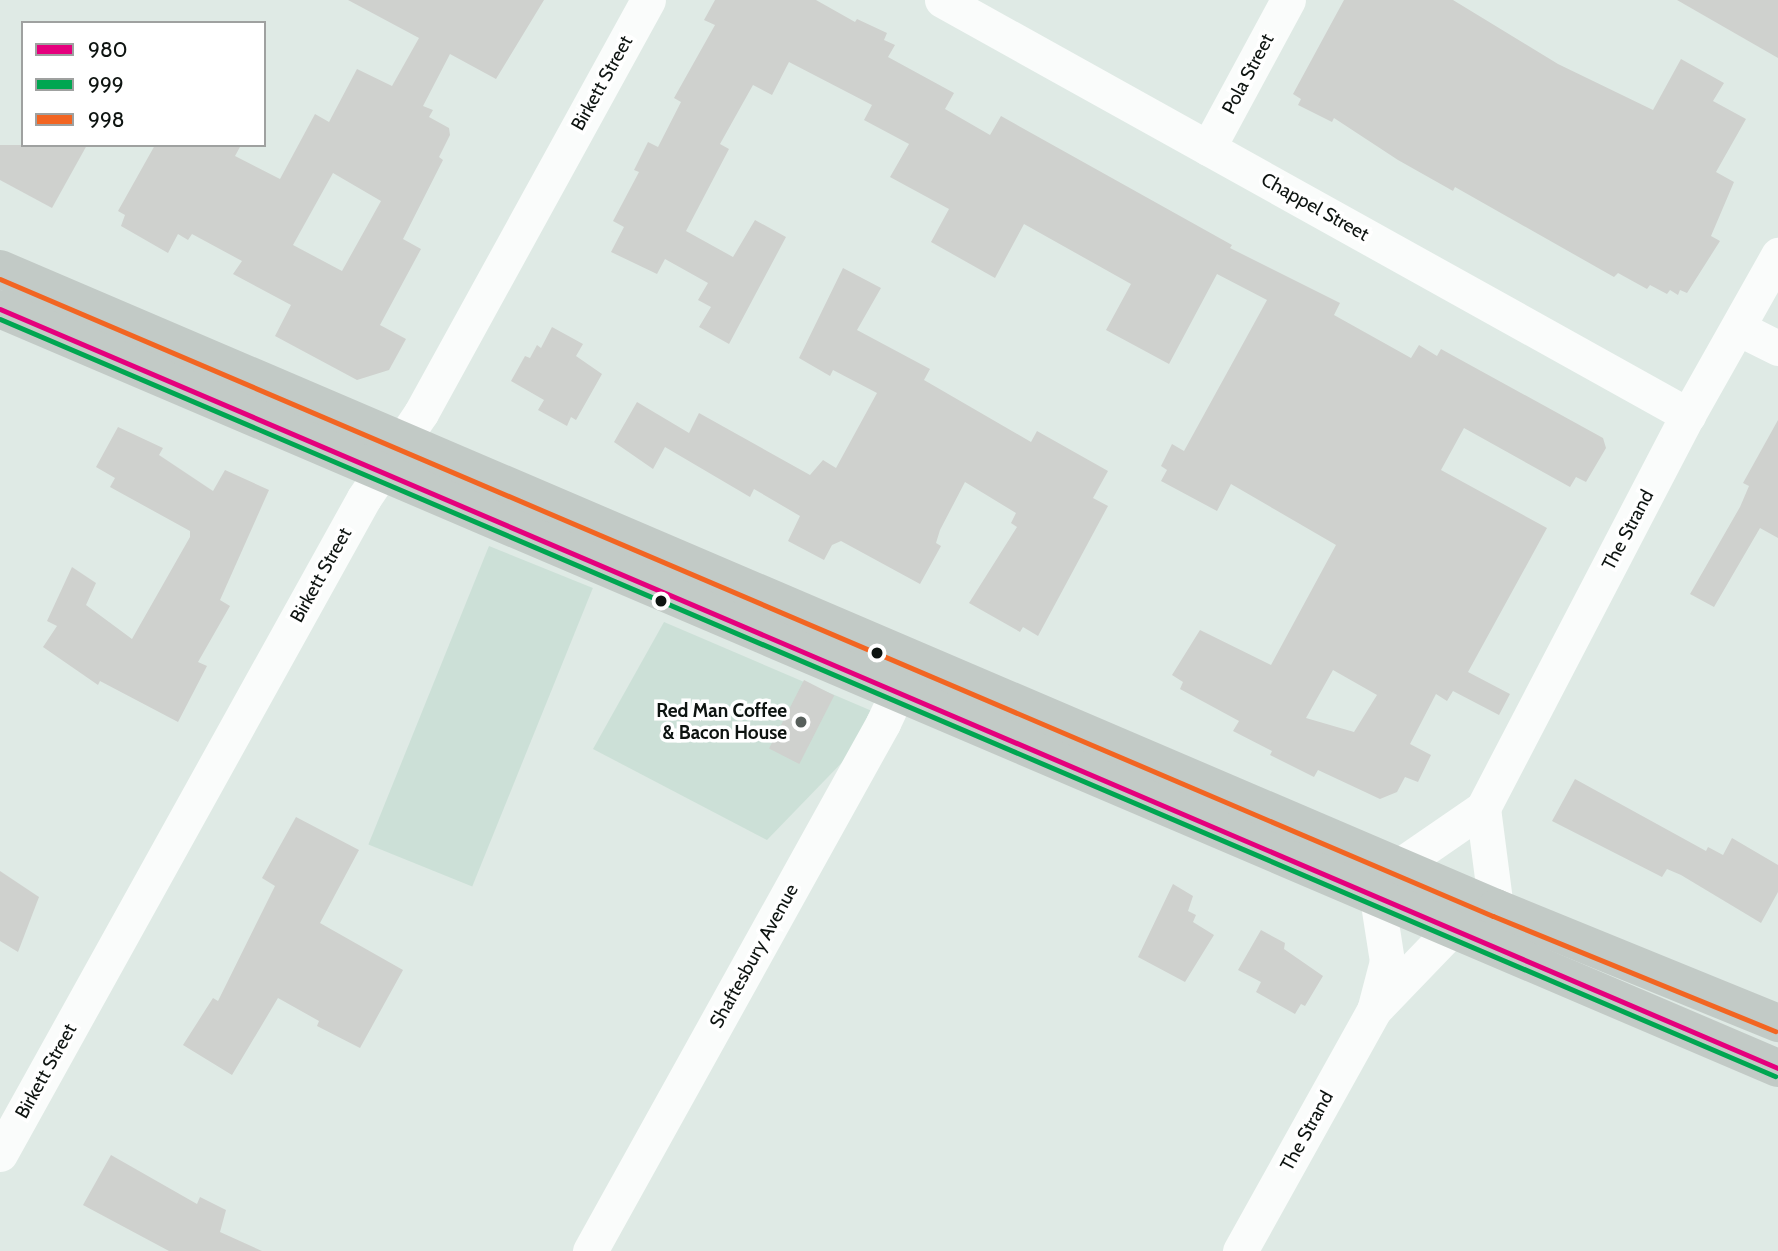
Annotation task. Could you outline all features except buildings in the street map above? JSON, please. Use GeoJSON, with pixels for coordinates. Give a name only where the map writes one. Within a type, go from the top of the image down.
{"type":"FeatureCollection","features":[{"type":"Feature","properties":{"kind":"main road"},"geometry":{"type":"LineString","coordinates":[[0,269],[403,441],[1377,897],[1778,1068]]}},
{"type":"Feature","properties":{"kind":"main road"},"geometry":{"type":"LineString","coordinates":[[0,309],[379,472],[1399,866],[1778,1023]]}},
{"type":"Feature","properties":{"kind":"street","name":"Birkett Street"},"geometry":{"type":"LineString","coordinates":[[0,1154],[379,472],[403,441],[648,0]]}},
{"type":"Feature","properties":{"kind":"street","name":"Chappel Street"},"geometry":{"type":"LineString","coordinates":[[942,0],[1688,415]]}},
{"type":"Feature","properties":{"kind":"street","name":"Pola Street"},"geometry":{"type":"LineString","coordinates":[[1208,148],[1289,0]]}},
{"type":"Feature","properties":{"kind":"street","name":"The Strand"},"geometry":{"type":"LineString","coordinates":[[1399,866],[1483,808],[1688,415],[1778,255]]}},
{"type":"Feature","properties":{"kind":"street"},"geometry":{"type":"LineString","coordinates":[[1738,328],[1778,348]]}},
{"type":"Feature","properties":{"kind":"street","name":"Shaftesbury Avenue"},"geometry":{"type":"LineString","coordinates":[[590,1251],[906,676]]}},
{"type":"Feature","properties":{"kind":"street"},"geometry":{"type":"LineString","coordinates":[[1483,808],[1496,908]]}},
{"type":"Feature","properties":{"kind":"street","name":"The Strand"},"geometry":{"type":"LineString","coordinates":[[1240,1251],[1374,1010],[1387,961],[1377,897]]}},
{"type":"Feature","properties":{"kind":"street","name":"The Strand"},"geometry":{"type":"LineString","coordinates":[[1374,1010],[1452,928]]}},
{"type":"Feature","properties":{"kind":"shaded area"},"geometry":{"type":"Polygon","coordinates":[[[489,546],[593,588],[472,887],[368,845],[489,546]]]}},
{"type":"Feature","properties":{"kind":"shaded area"},"geometry":{"type":"Polygon","coordinates":[[[664,622],[886,717],[767,840],[593,749],[664,622]]]}},
{"type":"Feature","properties":{"kind":"transit line","name":"998"},"geometry":{"type":"LineString","coordinates":[[0,279],[1493,916],[1775,1031]]}},
{"type":"Feature","properties":{"kind":"transit line","name":"980"},"geometry":{"type":"LineString","coordinates":[[0,309],[1778,1068]]}},
{"type":"Feature","properties":{"kind":"transit line","name":"999"},"geometry":{"type":"LineString","coordinates":[[0,319],[1775,1076]]}},
{"type":"Feature","properties":{"kind":"place","name":"Red Man Coffee & Bacon House"},"geometry":{"type":"Point","coordinates":[801,722]}}]}
